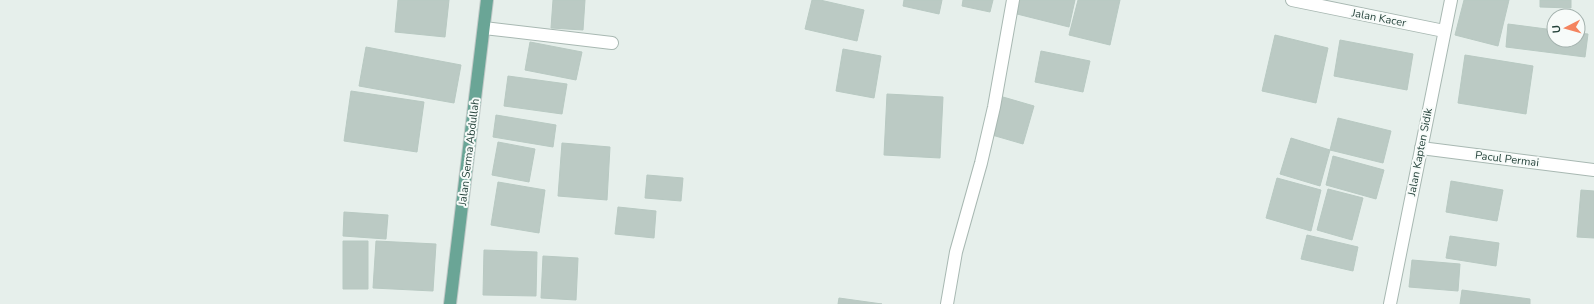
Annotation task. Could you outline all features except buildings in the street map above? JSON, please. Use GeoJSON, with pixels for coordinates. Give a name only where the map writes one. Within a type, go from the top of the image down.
{"type":"FeatureCollection","features":[{"type":"Feature","properties":{"kind":"main road","name":"Jalan Serma Abdullah"},"geometry":{"type":"LineString","coordinates":[[450,304],[487,0]]}},
{"type":"Feature","properties":{"kind":"street"},"geometry":{"type":"LineString","coordinates":[[947,304],[956,252],[981,163],[994,107],[1013,0]]}},
{"type":"Feature","properties":{"kind":"street","name":"Jalan Kacer"},"geometry":{"type":"LineString","coordinates":[[1292,0],[1444,31]]}},
{"type":"Feature","properties":{"kind":"street","name":"Jalan Kapten Sidik"},"geometry":{"type":"LineString","coordinates":[[1390,304],[1451,0]]}},
{"type":"Feature","properties":{"kind":"street"},"geometry":{"type":"LineString","coordinates":[[484,28],[612,43]]}},
{"type":"Feature","properties":{"kind":"street","name":"Pacul Permai"},"geometry":{"type":"LineString","coordinates":[[1421,148],[1594,170]]}}]}
